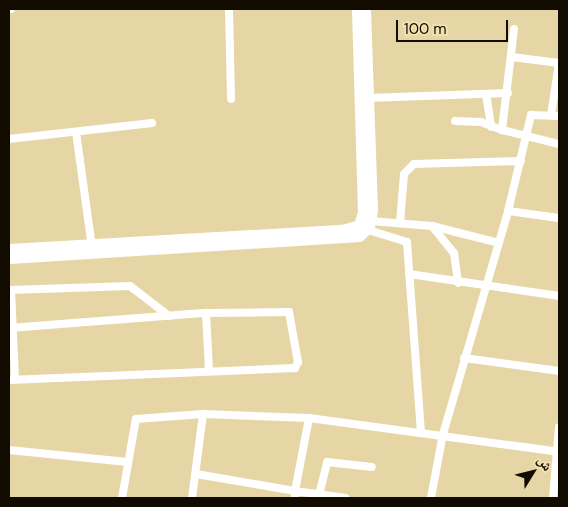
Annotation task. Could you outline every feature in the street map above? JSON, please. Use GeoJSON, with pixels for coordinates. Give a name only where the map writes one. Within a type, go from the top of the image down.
{"type":"FeatureCollection","features":[{"type":"Feature","properties":{"kind":"street"},"geometry":{"type":"LineString","coordinates":[[230,9],[231,99]]}},
{"type":"Feature","properties":{"kind":"street"},"geometry":{"type":"LineString","coordinates":[[357,9],[365,95]]}},
{"type":"Feature","properties":{"kind":"street"},"geometry":{"type":"LineString","coordinates":[[365,9],[363,212],[365,225]]}},
{"type":"Feature","properties":{"kind":"street"},"geometry":{"type":"LineString","coordinates":[[502,130],[508,93],[514,29]]}},
{"type":"Feature","properties":{"kind":"street"},"geometry":{"type":"LineString","coordinates":[[512,57],[559,63],[551,115]]}},
{"type":"Feature","properties":{"kind":"street"},"geometry":{"type":"LineString","coordinates":[[365,95],[508,93]]}},
{"type":"Feature","properties":{"kind":"street"},"geometry":{"type":"LineString","coordinates":[[486,94],[491,127]]}},
{"type":"Feature","properties":{"kind":"street"},"geometry":{"type":"LineString","coordinates":[[431,498],[443,434],[508,211],[531,115],[559,116]]}},
{"type":"Feature","properties":{"kind":"street"},"geometry":{"type":"LineString","coordinates":[[455,121],[491,127],[527,138],[559,144]]}},
{"type":"Feature","properties":{"kind":"street"},"geometry":{"type":"LineString","coordinates":[[9,139],[152,123]]}},
{"type":"Feature","properties":{"kind":"street"},"geometry":{"type":"LineString","coordinates":[[76,132],[92,250]]}},
{"type":"Feature","properties":{"kind":"street"},"geometry":{"type":"LineString","coordinates":[[400,223],[404,174],[414,164],[521,161]]}},
{"type":"Feature","properties":{"kind":"street"},"geometry":{"type":"LineString","coordinates":[[508,211],[559,218]]}},
{"type":"Feature","properties":{"kind":"street"},"geometry":{"type":"LineString","coordinates":[[9,258],[92,250],[233,241],[342,230],[365,225],[400,223],[432,226],[499,243]]}},
{"type":"Feature","properties":{"kind":"street"},"geometry":{"type":"LineString","coordinates":[[365,225],[406,240],[421,432]]}},
{"type":"Feature","properties":{"kind":"street"},"geometry":{"type":"LineString","coordinates":[[432,226],[454,253],[458,283]]}},
{"type":"Feature","properties":{"kind":"street"},"geometry":{"type":"LineString","coordinates":[[9,249],[92,250]]}},
{"type":"Feature","properties":{"kind":"street"},"geometry":{"type":"LineString","coordinates":[[409,274],[458,283],[559,296]]}},
{"type":"Feature","properties":{"kind":"street"},"geometry":{"type":"LineString","coordinates":[[11,328],[169,316],[206,313],[292,313],[298,362],[295,368],[12,379],[10,290],[130,286],[169,316]]}},
{"type":"Feature","properties":{"kind":"street"},"geometry":{"type":"LineString","coordinates":[[206,313],[209,371]]}},
{"type":"Feature","properties":{"kind":"street"},"geometry":{"type":"LineString","coordinates":[[464,358],[559,371]]}},
{"type":"Feature","properties":{"kind":"street"},"geometry":{"type":"LineString","coordinates":[[122,498],[136,419],[203,414],[309,418],[443,434],[557,452]]}},
{"type":"Feature","properties":{"kind":"street"},"geometry":{"type":"LineString","coordinates":[[192,498],[203,414]]}},
{"type":"Feature","properties":{"kind":"street"},"geometry":{"type":"LineString","coordinates":[[295,495],[309,418]]}},
{"type":"Feature","properties":{"kind":"street"},"geometry":{"type":"LineString","coordinates":[[553,498],[559,427]]}},
{"type":"Feature","properties":{"kind":"street"},"geometry":{"type":"LineString","coordinates":[[9,450],[127,462]]}},
{"type":"Feature","properties":{"kind":"street"},"geometry":{"type":"LineString","coordinates":[[319,494],[327,462],[372,467]]}},
{"type":"Feature","properties":{"kind":"street"},"geometry":{"type":"LineString","coordinates":[[196,474],[295,495],[319,494],[346,498]]}}]}
